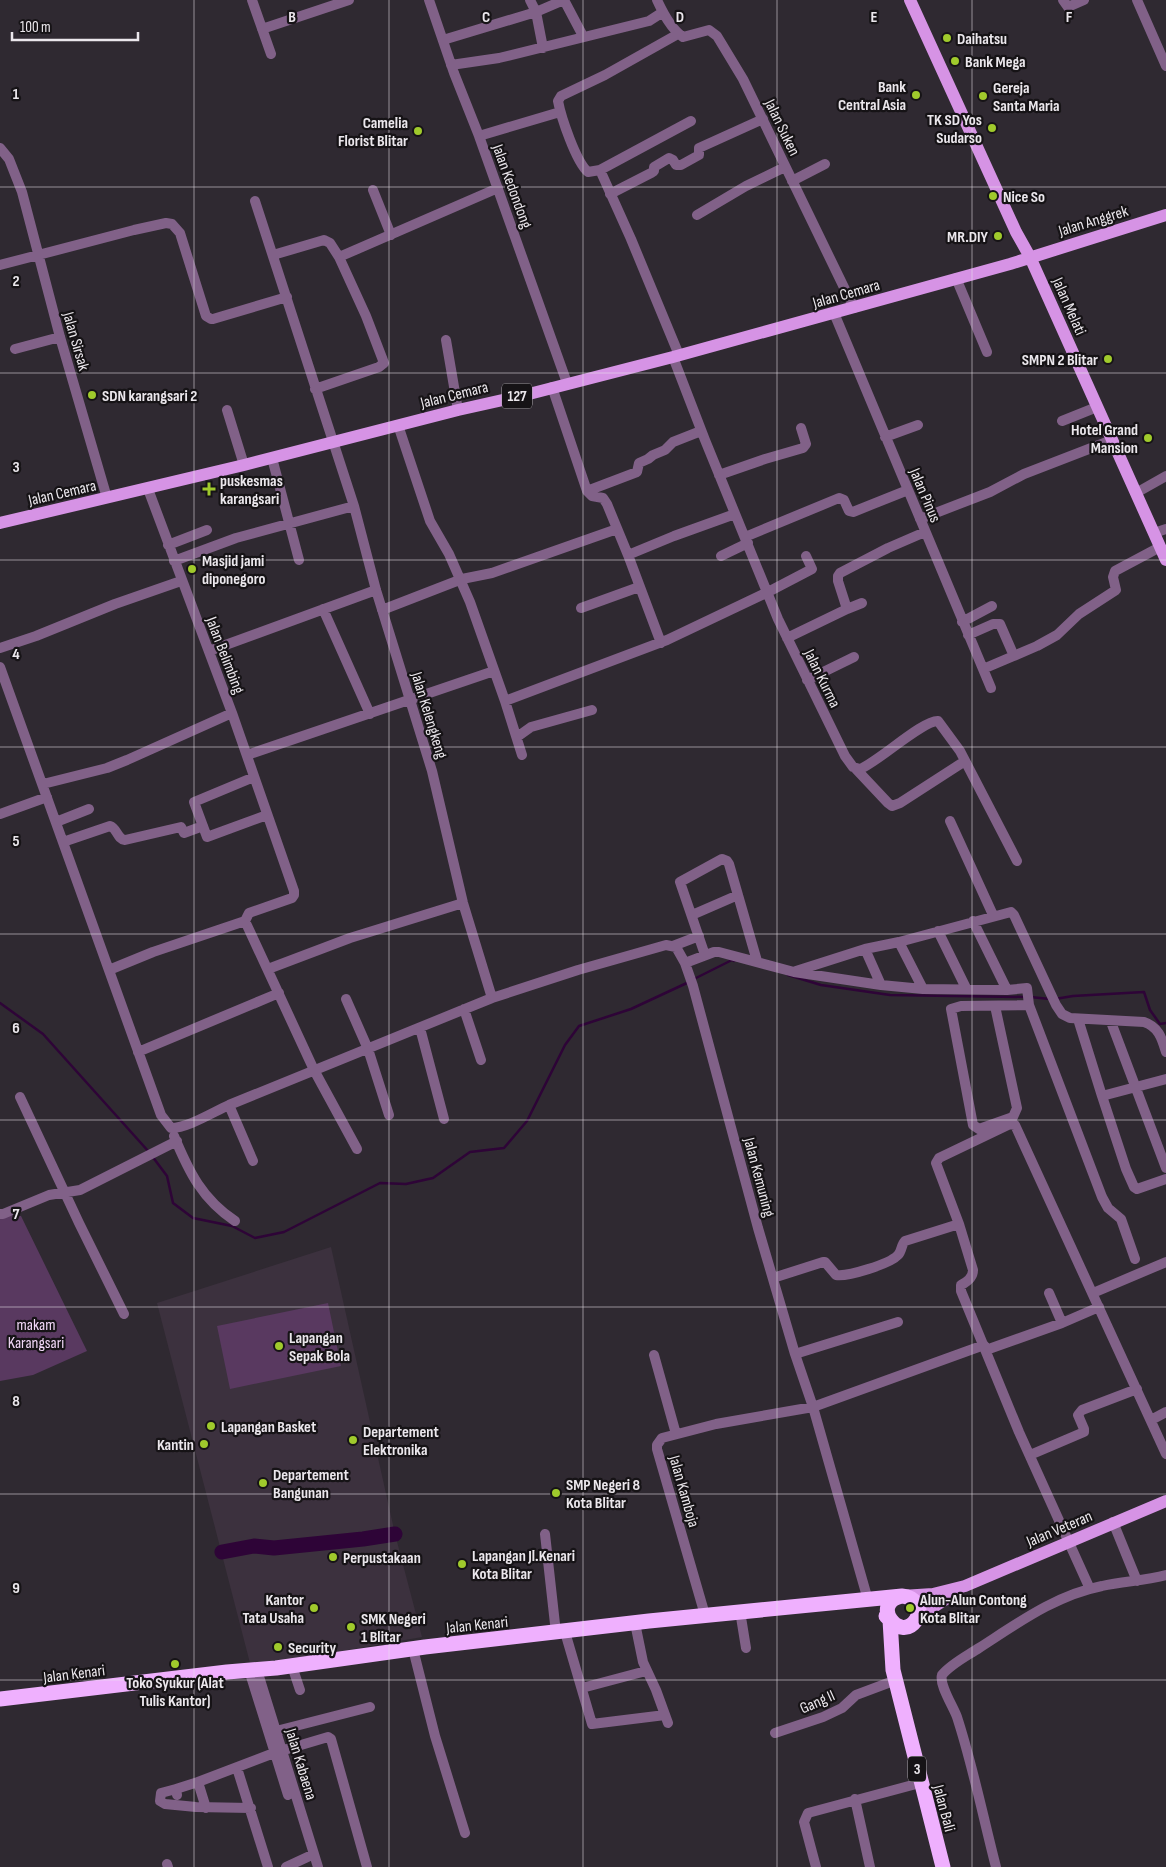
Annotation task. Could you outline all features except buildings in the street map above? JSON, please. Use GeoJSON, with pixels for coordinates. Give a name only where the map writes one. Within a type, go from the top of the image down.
{"type":"FeatureCollection","features":[{"type":"Feature","properties":{"kind":"highway","name":"Jalan Kenari"},"geometry":{"type":"LineString","coordinates":[[0,1699],[292,1666],[412,1649],[740,1611],[902,1596]]}},
{"type":"Feature","properties":{"kind":"highway","name":"3"},"geometry":{"type":"LineString","coordinates":[[902,1596],[912,1598],[918,1606],[918,1616],[900,1641],[894,1675],[888,1606],[894,1599],[902,1596]]}},
{"type":"Feature","properties":{"kind":"highway"},"geometry":{"type":"LineString","coordinates":[[868,1600],[898,1626],[903,1627],[912,1624]]}},
{"type":"Feature","properties":{"kind":"highway","name":"Jalan Bali"},"geometry":{"type":"LineString","coordinates":[[894,1675],[920,1783],[943,1867]]}},
{"type":"Feature","properties":{"kind":"main road","name":"Jalan Melati"},"geometry":{"type":"LineString","coordinates":[[910,0],[1016,232],[1030,257],[1136,493],[1160,531],[1160,547],[1166,560]]}},
{"type":"Feature","properties":{"kind":"main road","name":"Jalan Anggrek"},"geometry":{"type":"LineString","coordinates":[[1030,257],[1166,215]]}},
{"type":"Feature","properties":{"kind":"main road","name":"Jalan Cemara"},"geometry":{"type":"LineString","coordinates":[[0,523],[148,489],[676,356],[854,308],[1030,257]]}},
{"type":"Feature","properties":{"kind":"main road","name":"Jalan Veteran"},"geometry":{"type":"LineString","coordinates":[[902,1596],[933,1594],[965,1586],[1113,1522],[1166,1502]]}},
{"type":"Feature","properties":{"kind":"main road","name":"Jalan Veteran"},"geometry":{"type":"LineString","coordinates":[[912,1624],[965,1586]]}},
{"type":"Feature","properties":{"kind":"street"},"geometry":{"type":"LineString","coordinates":[[252,0],[271,54]]}},
{"type":"Feature","properties":{"kind":"street"},"geometry":{"type":"LineString","coordinates":[[262,29],[349,0]]}},
{"type":"Feature","properties":{"kind":"street","name":"Jalan Kedondong"},"geometry":{"type":"LineString","coordinates":[[429,0],[452,69],[498,188],[567,384]]}},
{"type":"Feature","properties":{"kind":"street"},"geometry":{"type":"LineString","coordinates":[[530,0],[536,12],[543,48]]}},
{"type":"Feature","properties":{"kind":"street"},"geometry":{"type":"LineString","coordinates":[[443,40],[536,12],[564,0],[583,36]]}},
{"type":"Feature","properties":{"kind":"street"},"geometry":{"type":"LineString","coordinates":[[657,0],[664,15],[678,34],[605,75],[561,96],[558,101],[560,112],[584,169],[590,172],[600,170],[691,121]]}},
{"type":"Feature","properties":{"kind":"street"},"geometry":{"type":"LineString","coordinates":[[1063,0],[1068,7],[1084,0]]}},
{"type":"Feature","properties":{"kind":"street"},"geometry":{"type":"LineString","coordinates":[[1137,0],[1166,66]]}},
{"type":"Feature","properties":{"kind":"street"},"geometry":{"type":"LineString","coordinates":[[452,69],[649,21],[664,15]]}},
{"type":"Feature","properties":{"kind":"street","name":"Jalan Suken"},"geometry":{"type":"LineString","coordinates":[[678,34],[686,37],[709,30],[714,34],[743,79],[854,308]]}},
{"type":"Feature","properties":{"kind":"street"},"geometry":{"type":"LineString","coordinates":[[479,136],[560,112]]}},
{"type":"Feature","properties":{"kind":"street"},"geometry":{"type":"LineString","coordinates":[[610,194],[652,173],[654,167],[669,158],[676,165],[681,165],[699,156],[699,148],[763,119]]}},
{"type":"Feature","properties":{"kind":"street","name":"Jalan Sirsak"},"geometry":{"type":"LineString","coordinates":[[0,148],[9,159],[22,192],[60,337],[107,498]]}},
{"type":"Feature","properties":{"kind":"street"},"geometry":{"type":"LineString","coordinates":[[792,181],[825,164]]}},
{"type":"Feature","properties":{"kind":"street"},"geometry":{"type":"LineString","coordinates":[[696,214],[785,167]]}},
{"type":"Feature","properties":{"kind":"street","name":"Jalan Kurma"},"geometry":{"type":"LineString","coordinates":[[600,170],[631,238],[676,356],[701,431],[735,514],[787,638],[841,749],[853,767],[892,806],[900,803],[965,761]]}},
{"type":"Feature","properties":{"kind":"street"},"geometry":{"type":"LineString","coordinates":[[339,257],[498,188]]}},
{"type":"Feature","properties":{"kind":"street"},"geometry":{"type":"LineString","coordinates":[[373,190],[391,235]]}},
{"type":"Feature","properties":{"kind":"street","name":"Jalan Kelengkeng"},"geometry":{"type":"LineString","coordinates":[[255,201],[354,506],[376,590],[432,771],[462,903],[492,998]]}},
{"type":"Feature","properties":{"kind":"street"},"geometry":{"type":"LineString","coordinates":[[0,265],[166,223],[172,224],[180,233],[208,318],[213,319],[287,297]]}},
{"type":"Feature","properties":{"kind":"street"},"geometry":{"type":"LineString","coordinates":[[273,256],[324,240],[330,243],[339,257],[366,316],[384,363],[379,367],[315,389]]}},
{"type":"Feature","properties":{"kind":"street"},"geometry":{"type":"LineString","coordinates":[[956,278],[988,352]]}},
{"type":"Feature","properties":{"kind":"street","name":"Jalan Pinus"},"geometry":{"type":"LineString","coordinates":[[834,313],[991,688]]}},
{"type":"Feature","properties":{"kind":"street"},"geometry":{"type":"LineString","coordinates":[[15,349],[60,337]]}},
{"type":"Feature","properties":{"kind":"street"},"geometry":{"type":"LineString","coordinates":[[446,340],[458,410]]}},
{"type":"Feature","properties":{"kind":"street"},"geometry":{"type":"LineString","coordinates":[[552,388],[587,491],[590,495],[600,496],[604,499],[628,555],[661,643]]}},
{"type":"Feature","properties":{"kind":"street"},"geometry":{"type":"LineString","coordinates":[[1062,421],[1097,407]]}},
{"type":"Feature","properties":{"kind":"street"},"geometry":{"type":"LineString","coordinates":[[227,410],[244,465]]}},
{"type":"Feature","properties":{"kind":"street"},"geometry":{"type":"LineString","coordinates":[[398,425],[430,521],[462,579],[522,755]]}},
{"type":"Feature","properties":{"kind":"street"},"geometry":{"type":"LineString","coordinates":[[885,437],[918,425]]}},
{"type":"Feature","properties":{"kind":"street"},"geometry":{"type":"LineString","coordinates":[[719,475],[802,448],[806,444],[801,428]]}},
{"type":"Feature","properties":{"kind":"street"},"geometry":{"type":"LineString","coordinates":[[587,491],[637,472],[640,464],[648,460],[652,455],[665,450],[673,442],[701,431]]}},
{"type":"Feature","properties":{"kind":"street"},"geometry":{"type":"LineString","coordinates":[[920,519],[990,492],[1024,474],[1112,440]]}},
{"type":"Feature","properties":{"kind":"street"},"geometry":{"type":"LineString","coordinates":[[272,458],[299,560]]}},
{"type":"Feature","properties":{"kind":"street"},"geometry":{"type":"LineString","coordinates":[[1136,493],[1166,476]]}},
{"type":"Feature","properties":{"kind":"street","name":"Jalan Belimbing"},"geometry":{"type":"LineString","coordinates":[[148,489],[232,713],[294,895],[292,898],[249,913],[245,920]]}},
{"type":"Feature","properties":{"kind":"street"},"geometry":{"type":"LineString","coordinates":[[721,556],[747,540],[839,498],[844,500],[849,511],[853,512],[908,490]]}},
{"type":"Feature","properties":{"kind":"street"},"geometry":{"type":"LineString","coordinates":[[174,561],[236,538],[354,506]]}},
{"type":"Feature","properties":{"kind":"street"},"geometry":{"type":"LineString","coordinates":[[628,555],[735,514]]}},
{"type":"Feature","properties":{"kind":"street"},"geometry":{"type":"LineString","coordinates":[[382,610],[462,579],[492,573],[617,529]]}},
{"type":"Feature","properties":{"kind":"street"},"geometry":{"type":"LineString","coordinates":[[168,545],[207,530]]}},
{"type":"Feature","properties":{"kind":"street"},"geometry":{"type":"LineString","coordinates":[[847,609],[838,580],[840,573],[888,548],[925,532]]}},
{"type":"Feature","properties":{"kind":"street"},"geometry":{"type":"LineString","coordinates":[[983,669],[1037,646],[1057,635],[1078,614],[1116,590],[1113,577],[1115,571],[1160,547]]}},
{"type":"Feature","properties":{"kind":"street"},"geometry":{"type":"LineString","coordinates":[[505,701],[661,643],[768,592],[812,569],[806,556]]}},
{"type":"Feature","properties":{"kind":"street"},"geometry":{"type":"LineString","coordinates":[[0,648],[181,581]]}},
{"type":"Feature","properties":{"kind":"street"},"geometry":{"type":"LineString","coordinates":[[581,608],[639,587]]}},
{"type":"Feature","properties":{"kind":"street"},"geometry":{"type":"LineString","coordinates":[[209,651],[376,590]]}},
{"type":"Feature","properties":{"kind":"street"},"geometry":{"type":"LineString","coordinates":[[787,638],[862,602]]}},
{"type":"Feature","properties":{"kind":"street"},"geometry":{"type":"LineString","coordinates":[[962,622],[992,606]]}},
{"type":"Feature","properties":{"kind":"street"},"geometry":{"type":"LineString","coordinates":[[323,609],[370,714]]}},
{"type":"Feature","properties":{"kind":"street"},"geometry":{"type":"LineString","coordinates":[[968,635],[993,624],[1000,624],[1014,656]]}},
{"type":"Feature","properties":{"kind":"street"},"geometry":{"type":"LineString","coordinates":[[808,680],[854,657]]}},
{"type":"Feature","properties":{"kind":"street"},"geometry":{"type":"LineString","coordinates":[[0,667],[161,1116],[171,1128],[198,1186],[211,1202],[235,1221]]}},
{"type":"Feature","properties":{"kind":"street"},"geometry":{"type":"LineString","coordinates":[[247,755],[494,671]]}},
{"type":"Feature","properties":{"kind":"street"},"geometry":{"type":"LineString","coordinates":[[517,737],[531,727],[592,710]]}},
{"type":"Feature","properties":{"kind":"street"},"geometry":{"type":"LineString","coordinates":[[43,784],[114,765],[232,713]]}},
{"type":"Feature","properties":{"kind":"street"},"geometry":{"type":"LineString","coordinates":[[856,769],[865,768],[934,721],[938,721],[947,731],[965,761],[1017,860]]}},
{"type":"Feature","properties":{"kind":"street"},"geometry":{"type":"LineString","coordinates":[[254,778],[194,802],[207,837],[267,815]]}},
{"type":"Feature","properties":{"kind":"street"},"geometry":{"type":"LineString","coordinates":[[0,814],[47,798]]}},
{"type":"Feature","properties":{"kind":"street"},"geometry":{"type":"LineString","coordinates":[[56,822],[89,809]]}},
{"type":"Feature","properties":{"kind":"street"},"geometry":{"type":"LineString","coordinates":[[950,820],[993,915]]}},
{"type":"Feature","properties":{"kind":"street"},"geometry":{"type":"LineString","coordinates":[[66,849],[110,826],[114,827],[123,840],[181,827],[184,834],[203,826]]}},
{"type":"Feature","properties":{"kind":"street"},"geometry":{"type":"LineString","coordinates":[[705,955],[681,881],[722,859],[727,860],[729,864],[757,961]]}},
{"type":"Feature","properties":{"kind":"street"},"geometry":{"type":"LineString","coordinates":[[692,915],[738,895]]}},
{"type":"Feature","properties":{"kind":"street"},"geometry":{"type":"LineString","coordinates":[[268,969],[350,938],[462,903]]}},
{"type":"Feature","properties":{"kind":"street"},"geometry":{"type":"LineString","coordinates":[[794,972],[865,949],[899,942],[993,915],[1011,912],[1056,1006],[1066,1017],[1151,1024],[1157,1029],[1166,1052]]}},
{"type":"Feature","properties":{"kind":"street"},"geometry":{"type":"LineString","coordinates":[[109,970],[153,952],[245,920],[314,1070],[357,1149]]}},
{"type":"Feature","properties":{"kind":"street"},"geometry":{"type":"LineString","coordinates":[[973,921],[1007,990]]}},
{"type":"Feature","properties":{"kind":"street"},"geometry":{"type":"LineString","coordinates":[[938,931],[966,988]]}},
{"type":"Feature","properties":{"kind":"street"},"geometry":{"type":"LineString","coordinates":[[171,1128],[191,1123],[229,1105],[492,998],[578,970],[666,945],[674,946],[699,936]]}},
{"type":"Feature","properties":{"kind":"street"},"geometry":{"type":"LineString","coordinates":[[899,942],[923,989]]}},
{"type":"Feature","properties":{"kind":"street","name":"Jalan Kemuning"},"geometry":{"type":"LineString","coordinates":[[674,946],[685,963],[693,986],[758,1228],[795,1354],[813,1407],[868,1600]]}},
{"type":"Feature","properties":{"kind":"street"},"geometry":{"type":"LineString","coordinates":[[865,949],[881,985]]}},
{"type":"Feature","properties":{"kind":"street"},"geometry":{"type":"LineString","coordinates":[[685,963],[719,952],[794,972],[881,985],[923,989],[966,988],[1007,990],[1028,997]]}},
{"type":"Feature","properties":{"kind":"street"},"geometry":{"type":"LineString","coordinates":[[995,1006],[1017,1108],[1012,1117],[976,1128],[972,1119],[950,1011],[952,1008],[961,1006],[995,1006],[1028,997],[1045,983]]}},
{"type":"Feature","properties":{"kind":"street"},"geometry":{"type":"LineString","coordinates":[[138,1052],[159,1045],[279,993]]}},
{"type":"Feature","properties":{"kind":"street"},"geometry":{"type":"LineString","coordinates":[[1028,997],[1102,1197],[1108,1208],[1121,1219],[1135,1259]]}},
{"type":"Feature","properties":{"kind":"street"},"geometry":{"type":"LineString","coordinates":[[346,1000],[368,1049],[389,1114]]}},
{"type":"Feature","properties":{"kind":"street"},"geometry":{"type":"LineString","coordinates":[[464,1009],[481,1060]]}},
{"type":"Feature","properties":{"kind":"street"},"geometry":{"type":"LineString","coordinates":[[1078,1019],[1126,1169],[1134,1187],[1137,1189],[1166,1179]]}},
{"type":"Feature","properties":{"kind":"street"},"geometry":{"type":"LineString","coordinates":[[1111,1022],[1166,1168]]}},
{"type":"Feature","properties":{"kind":"street"},"geometry":{"type":"LineString","coordinates":[[420,1028],[444,1119]]}},
{"type":"Feature","properties":{"kind":"street"},"geometry":{"type":"LineString","coordinates":[[1102,1096],[1166,1079]]}},
{"type":"Feature","properties":{"kind":"street"},"geometry":{"type":"LineString","coordinates":[[20,1098],[124,1314]]}},
{"type":"Feature","properties":{"kind":"street"},"geometry":{"type":"LineString","coordinates":[[229,1105],[254,1161]]}},
{"type":"Feature","properties":{"kind":"street"},"geometry":{"type":"LineString","coordinates":[[1089,1585],[1030,1455],[961,1291],[961,1285],[969,1281],[973,1274],[959,1224],[936,1163],[937,1160],[1013,1124],[1016,1127],[1166,1454]]}},
{"type":"Feature","properties":{"kind":"street"},"geometry":{"type":"LineString","coordinates":[[0,1214],[49,1195],[80,1190],[176,1141]]}},
{"type":"Feature","properties":{"kind":"street"},"geometry":{"type":"LineString","coordinates":[[773,1278],[823,1262],[836,1275],[840,1276],[867,1269],[892,1260],[900,1253],[905,1241],[959,1224]]}},
{"type":"Feature","properties":{"kind":"street"},"geometry":{"type":"LineString","coordinates":[[1093,1293],[1166,1262]]}},
{"type":"Feature","properties":{"kind":"street"},"geometry":{"type":"LineString","coordinates":[[1049,1293],[1062,1323]]}},
{"type":"Feature","properties":{"kind":"street","name":"Jalan Kamboja"},"geometry":{"type":"LineString","coordinates":[[705,1615],[657,1449],[657,1445],[662,1438],[725,1422],[813,1407],[1062,1323],[1099,1307]]}},
{"type":"Feature","properties":{"kind":"street"},"geometry":{"type":"LineString","coordinates":[[795,1354],[898,1322]]}},
{"type":"Feature","properties":{"kind":"street"},"geometry":{"type":"LineString","coordinates":[[654,1355],[676,1434]]}},
{"type":"Feature","properties":{"kind":"street"},"geometry":{"type":"LineString","coordinates":[[1030,1455],[1084,1432],[1078,1415],[1082,1410],[1137,1389]]}},
{"type":"Feature","properties":{"kind":"street"},"geometry":{"type":"LineString","coordinates":[[1151,1420],[1166,1412]]}},
{"type":"Feature","properties":{"kind":"street"},"geometry":{"type":"LineString","coordinates":[[1113,1522],[1136,1578]]}},
{"type":"Feature","properties":{"kind":"street"},"geometry":{"type":"LineString","coordinates":[[545,1534],[561,1632],[582,1688],[592,1724],[666,1719],[656,1690],[646,1671],[635,1623]]}},
{"type":"Feature","properties":{"kind":"street"},"geometry":{"type":"LineString","coordinates":[[996,1867],[965,1745],[953,1706],[940,1678],[1038,1610],[1089,1585],[1136,1578],[1153,1579],[1166,1575]]}},
{"type":"Feature","properties":{"kind":"street"},"geometry":{"type":"LineString","coordinates":[[740,1611],[746,1648]]}},
{"type":"Feature","properties":{"kind":"street"},"geometry":{"type":"LineString","coordinates":[[412,1649],[435,1736],[465,1833]]}},
{"type":"Feature","properties":{"kind":"street"},"geometry":{"type":"LineString","coordinates":[[292,1666],[300,1690]]}},
{"type":"Feature","properties":{"kind":"street","name":"Jalan Kabaena"},"geometry":{"type":"LineString","coordinates":[[253,1670],[276,1731],[278,1752]]}},
{"type":"Feature","properties":{"kind":"street","name":"Jalan Kabaena"},"geometry":{"type":"LineString","coordinates":[[253,1670],[311,1855],[318,1867]]}},
{"type":"Feature","properties":{"kind":"street"},"geometry":{"type":"LineString","coordinates":[[582,1688],[646,1671]]}},
{"type":"Feature","properties":{"kind":"street","name":"Gang II"},"geometry":{"type":"LineString","coordinates":[[775,1733],[823,1717],[842,1708],[856,1695],[894,1675]]}},
{"type":"Feature","properties":{"kind":"street"},"geometry":{"type":"LineString","coordinates":[[276,1731],[370,1707]]}},
{"type":"Feature","properties":{"kind":"street"},"geometry":{"type":"LineString","coordinates":[[251,1808],[206,1808],[163,1803],[159,1798],[161,1793],[198,1782],[278,1752],[328,1737],[331,1739],[367,1867]]}},
{"type":"Feature","properties":{"kind":"street"},"geometry":{"type":"LineString","coordinates":[[237,1768],[268,1867]]}},
{"type":"Feature","properties":{"kind":"street"},"geometry":{"type":"LineString","coordinates":[[198,1782],[206,1808]]}},
{"type":"Feature","properties":{"kind":"street"},"geometry":{"type":"LineString","coordinates":[[816,1867],[804,1822],[805,1816],[812,1810],[920,1783]]}},
{"type":"Feature","properties":{"kind":"street"},"geometry":{"type":"LineString","coordinates":[[176,1789],[179,1804]]}},
{"type":"Feature","properties":{"kind":"street"},"geometry":{"type":"LineString","coordinates":[[855,1800],[870,1867]]}},
{"type":"Feature","properties":{"kind":"street"},"geometry":{"type":"LineString","coordinates":[[286,1867],[311,1855]]}},
{"type":"Feature","properties":{"kind":"street","name":"Jalan Kabaena"},"geometry":{"type":"LineString","coordinates":[[311,1855],[312,1867]]}},
{"type":"Feature","properties":{"kind":"shaded area"},"geometry":{"type":"Polygon","coordinates":[[[331,1247],[395,1534],[422,1637],[251,1667],[157,1303],[331,1247]]]}},
{"type":"Feature","properties":{"kind":"green space","name":"makam Karangsari"},"geometry":{"type":"Polygon","coordinates":[[[0,1216],[21,1216],[87,1351],[33,1375],[0,1381],[0,1216]]]}},
{"type":"Feature","properties":{"kind":"green space","name":"Lapangan Sepak Bola"},"geometry":{"type":"Polygon","coordinates":[[[328,1303],[341,1366],[230,1389],[217,1326],[328,1303]]]}},
{"type":"Feature","properties":{"kind":"waterway"},"geometry":{"type":"LineString","coordinates":[[694,979],[732,960],[734,961]]}},
{"type":"Feature","properties":{"kind":"waterway"},"geometry":{"type":"LineString","coordinates":[[788,975],[821,985],[890,995],[1025,997]]}},
{"type":"Feature","properties":{"kind":"waterway"},"geometry":{"type":"LineString","coordinates":[[152,1156],[167,1176],[173,1203],[193,1218],[232,1226],[255,1238],[284,1232],[380,1183],[406,1184],[433,1178],[470,1152],[504,1148],[527,1121],[565,1045],[579,1026],[631,1009],[689,982]]}},
{"type":"Feature","properties":{"kind":"waterway"},"geometry":{"type":"LineString","coordinates":[[1055,999],[1073,996],[1144,992],[1150,1010],[1160,1024],[1166,1023]]}},
{"type":"Feature","properties":{"kind":"waterway"},"geometry":{"type":"LineString","coordinates":[[1030,997],[1050,999]]}},
{"type":"Feature","properties":{"kind":"waterway"},"geometry":{"type":"LineString","coordinates":[[0,1003],[43,1034],[149,1152]]}},
{"type":"Feature","properties":{"kind":"waterway"},"geometry":{"type":"LineString","coordinates":[[222,1552],[254,1546],[274,1548],[395,1534]]}},
{"type":"Feature","properties":{"kind":"place","name":"Daihatsu"},"geometry":{"type":"Point","coordinates":[947,38]}},
{"type":"Feature","properties":{"kind":"place","name":"Bank Mega"},"geometry":{"type":"Point","coordinates":[955,61]}},
{"type":"Feature","properties":{"kind":"place","name":"Bank Central Asia"},"geometry":{"type":"Point","coordinates":[916,95]}},
{"type":"Feature","properties":{"kind":"place","name":"Gereja Santa Maria"},"geometry":{"type":"Point","coordinates":[983,96]}},
{"type":"Feature","properties":{"kind":"place","name":"TK SD Yos Sudarso"},"geometry":{"type":"Point","coordinates":[992,128]}},
{"type":"Feature","properties":{"kind":"place","name":"Camelia Florist Blitar"},"geometry":{"type":"Point","coordinates":[418,131]}},
{"type":"Feature","properties":{"kind":"place","name":"Nice So"},"geometry":{"type":"Point","coordinates":[993,196]}},
{"type":"Feature","properties":{"kind":"place","name":"MR.DIY"},"geometry":{"type":"Point","coordinates":[998,236]}},
{"type":"Feature","properties":{"kind":"place","name":"SMPN 2 Blitar"},"geometry":{"type":"Point","coordinates":[1108,359]}},
{"type":"Feature","properties":{"kind":"place","name":"SDN karangsari 2"},"geometry":{"type":"Point","coordinates":[92,395]}},
{"type":"Feature","properties":{"kind":"place","name":"Hotel Grand Mansion"},"geometry":{"type":"Point","coordinates":[1148,438]}},
{"type":"Feature","properties":{"kind":"place","name":"puskesmas karangsari"},"geometry":{"type":"Point","coordinates":[209,489]}},
{"type":"Feature","properties":{"kind":"place","name":"Masjid jami diponegoro"},"geometry":{"type":"Point","coordinates":[192,569]}},
{"type":"Feature","properties":{"kind":"place","name":"Lapangan Sepak Bola"},"geometry":{"type":"Point","coordinates":[279,1346]}},
{"type":"Feature","properties":{"kind":"place","name":"Lapangan Basket"},"geometry":{"type":"Point","coordinates":[211,1426]}},
{"type":"Feature","properties":{"kind":"place","name":"Departement Elektronika"},"geometry":{"type":"Point","coordinates":[353,1440]}},
{"type":"Feature","properties":{"kind":"place","name":"Kantin"},"geometry":{"type":"Point","coordinates":[204,1444]}},
{"type":"Feature","properties":{"kind":"place","name":"Departement Bangunan"},"geometry":{"type":"Point","coordinates":[263,1483]}},
{"type":"Feature","properties":{"kind":"place","name":"SMP Negeri 8 Kota Blitar"},"geometry":{"type":"Point","coordinates":[556,1493]}},
{"type":"Feature","properties":{"kind":"place","name":"Perpustakaan"},"geometry":{"type":"Point","coordinates":[333,1557]}},
{"type":"Feature","properties":{"kind":"place","name":"Lapangan Jl.Kenari Kota Blitar"},"geometry":{"type":"Point","coordinates":[462,1564]}},
{"type":"Feature","properties":{"kind":"place","name":"Kantor Tata Usaha"},"geometry":{"type":"Point","coordinates":[314,1608]}},
{"type":"Feature","properties":{"kind":"place","name":"Alun-Alun Contong Kota Blitar"},"geometry":{"type":"Point","coordinates":[910,1608]}},
{"type":"Feature","properties":{"kind":"place","name":"SMK Negeri 1 Blitar"},"geometry":{"type":"Point","coordinates":[351,1627]}},
{"type":"Feature","properties":{"kind":"place","name":"Security"},"geometry":{"type":"Point","coordinates":[278,1647]}},
{"type":"Feature","properties":{"kind":"place","name":"Toko Syukur (Alat Tulis Kantor)"},"geometry":{"type":"Point","coordinates":[175,1664]}}]}
